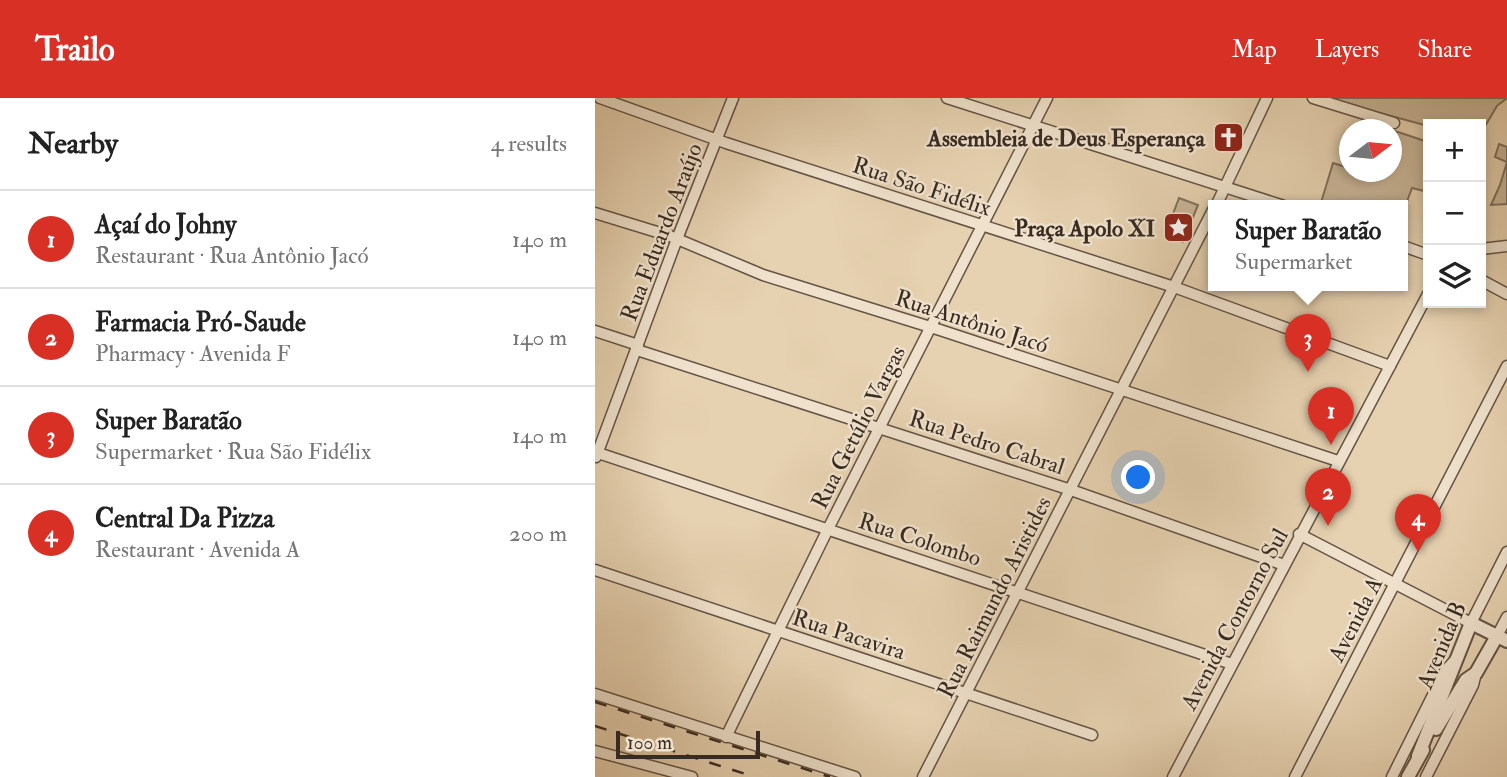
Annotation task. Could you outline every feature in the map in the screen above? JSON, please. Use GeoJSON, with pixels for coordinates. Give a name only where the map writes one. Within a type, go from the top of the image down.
{"type":"FeatureCollection","features":[{"type":"Feature","properties":{"kind":"street","name":"Rua São Fidélix"},"geometry":{"type":"LineString","coordinates":[[600,98],[981,226],[1174,287],[1390,366]]}},
{"type":"Feature","properties":{"kind":"street","name":"Rua Eduardo Araújo"},"geometry":{"type":"LineString","coordinates":[[596,454],[733,98]]}},
{"type":"Feature","properties":{"kind":"street"},"geometry":{"type":"LineString","coordinates":[[947,98],[1267,200]]}},
{"type":"Feature","properties":{"kind":"street","name":"Rua Getúlio Vargas"},"geometry":{"type":"LineString","coordinates":[[726,737],[828,529],[1047,98]]}},
{"type":"Feature","properties":{"kind":"street","name":"Rua Raimundo Aristides"},"geometry":{"type":"LineString","coordinates":[[1219,200],[1267,98]]}},
{"type":"Feature","properties":{"kind":"street"},"geometry":{"type":"LineString","coordinates":[[1313,98],[1381,119]]}},
{"type":"Feature","properties":{"kind":"street","name":"Rua Antônio Jacó"},"geometry":{"type":"LineString","coordinates":[[595,213],[677,239],[763,275],[1338,461]]}},
{"type":"Feature","properties":{"kind":"street","name":"Rua Raimundo Aristides"},"geometry":{"type":"LineString","coordinates":[[923,777],[1208,221]]}},
{"type":"Feature","properties":{"kind":"street"},"geometry":{"type":"LineString","coordinates":[[1486,248],[1507,246]]}},
{"type":"Feature","properties":{"kind":"street"},"geometry":{"type":"LineString","coordinates":[[1486,284],[1507,295]]}},
{"type":"Feature","properties":{"kind":"street","name":"Avenida Contorno Sul"},"geometry":{"type":"LineString","coordinates":[[1173,777],[1423,303]]}},
{"type":"Feature","properties":{"kind":"street","name":"Rua Pedro Cabral"},"geometry":{"type":"LineString","coordinates":[[595,331],[638,348],[1071,490],[1283,565]]}},
{"type":"Feature","properties":{"kind":"street","name":"Avenida A"},"geometry":{"type":"LineString","coordinates":[[1295,777],[1507,366]]}},
{"type":"Feature","properties":{"kind":"street","name":"Rua Colombo"},"geometry":{"type":"LineString","coordinates":[[596,454],[1232,664]]}},
{"type":"Feature","properties":{"kind":"street"},"geometry":{"type":"LineString","coordinates":[[1299,534],[1502,639]]}},
{"type":"Feature","properties":{"kind":"street","name":"Avenida B"},"geometry":{"type":"LineString","coordinates":[[1410,774],[1451,676],[1455,659],[1471,623],[1502,571],[1507,552]]}},
{"type":"Feature","properties":{"kind":"street","name":"Rua Pacavira"},"geometry":{"type":"LineString","coordinates":[[595,570],[1092,734]]}},
{"type":"Feature","properties":{"kind":"street","name":"Avenida B"},"geometry":{"type":"LineString","coordinates":[[1418,756],[1466,680],[1476,673],[1502,639],[1507,617]]}},
{"type":"Feature","properties":{"kind":"street"},"geometry":{"type":"LineString","coordinates":[[1392,777],[1445,671],[1455,659]]}},
{"type":"Feature","properties":{"kind":"street","name":"Avenida B"},"geometry":{"type":"LineString","coordinates":[[1426,777],[1473,685],[1476,673]]}},
{"type":"Feature","properties":{"kind":"street"},"geometry":{"type":"LineString","coordinates":[[595,694],[855,777]]}},
{"type":"Feature","properties":{"kind":"street"},"geometry":{"type":"LineString","coordinates":[[595,751],[692,777]]}},
{"type":"Feature","properties":{"kind":"shaded area"},"geometry":{"type":"Polygon","coordinates":[[[1324,98],[1507,98],[1497,106],[1486,125],[1486,119],[1423,119],[1423,125],[1324,98]]]}},
{"type":"Feature","properties":{"kind":"shaded area"},"geometry":{"type":"Polygon","coordinates":[[[1402,133],[1423,140],[1423,191],[1412,188],[1408,200],[1322,200],[1333,163],[1339,165],[1339,182],[1402,182],[1402,133]]]}},
{"type":"Feature","properties":{"kind":"shaded area"},"geometry":{"type":"Polygon","coordinates":[[[1499,144],[1507,147],[1507,162],[1495,157],[1499,144]]]}},
{"type":"Feature","properties":{"kind":"shaded area"},"geometry":{"type":"Polygon","coordinates":[[[1507,162],[1507,204],[1491,205],[1500,185],[1507,162]]]}},
{"type":"Feature","properties":{"kind":"shaded area"},"geometry":{"type":"Polygon","coordinates":[[[1179,198],[1198,205],[1183,242],[1165,235],[1179,198]]]}},
{"type":"Feature","properties":{"kind":"railway"},"geometry":{"type":"LineString","coordinates":[[595,702],[830,777]]}},
{"type":"Feature","properties":{"kind":"railway"},"geometry":{"type":"LineString","coordinates":[[595,726],[755,777]]}},
{"type":"Feature","properties":{"kind":"place","name":"Assembleia de Deus Esperança"},"geometry":{"type":"Point","coordinates":[1228,138]}},
{"type":"Feature","properties":{"kind":"place","name":"Praça Apolo XI"},"geometry":{"type":"Point","coordinates":[1178,228]}},
{"type":"Feature","properties":{"kind":"place","name":"Super Baratão"},"geometry":{"type":"Point","coordinates":[1308,372]}},
{"type":"Feature","properties":{"kind":"place","name":"Açaí do Johny"},"geometry":{"type":"Point","coordinates":[1331,445]}},
{"type":"Feature","properties":{"kind":"place","name":"Farmacia Pró-Saude"},"geometry":{"type":"Point","coordinates":[1328,526]}},
{"type":"Feature","properties":{"kind":"place","name":"Central Da Pizza"},"geometry":{"type":"Point","coordinates":[1418,552]}}]}
